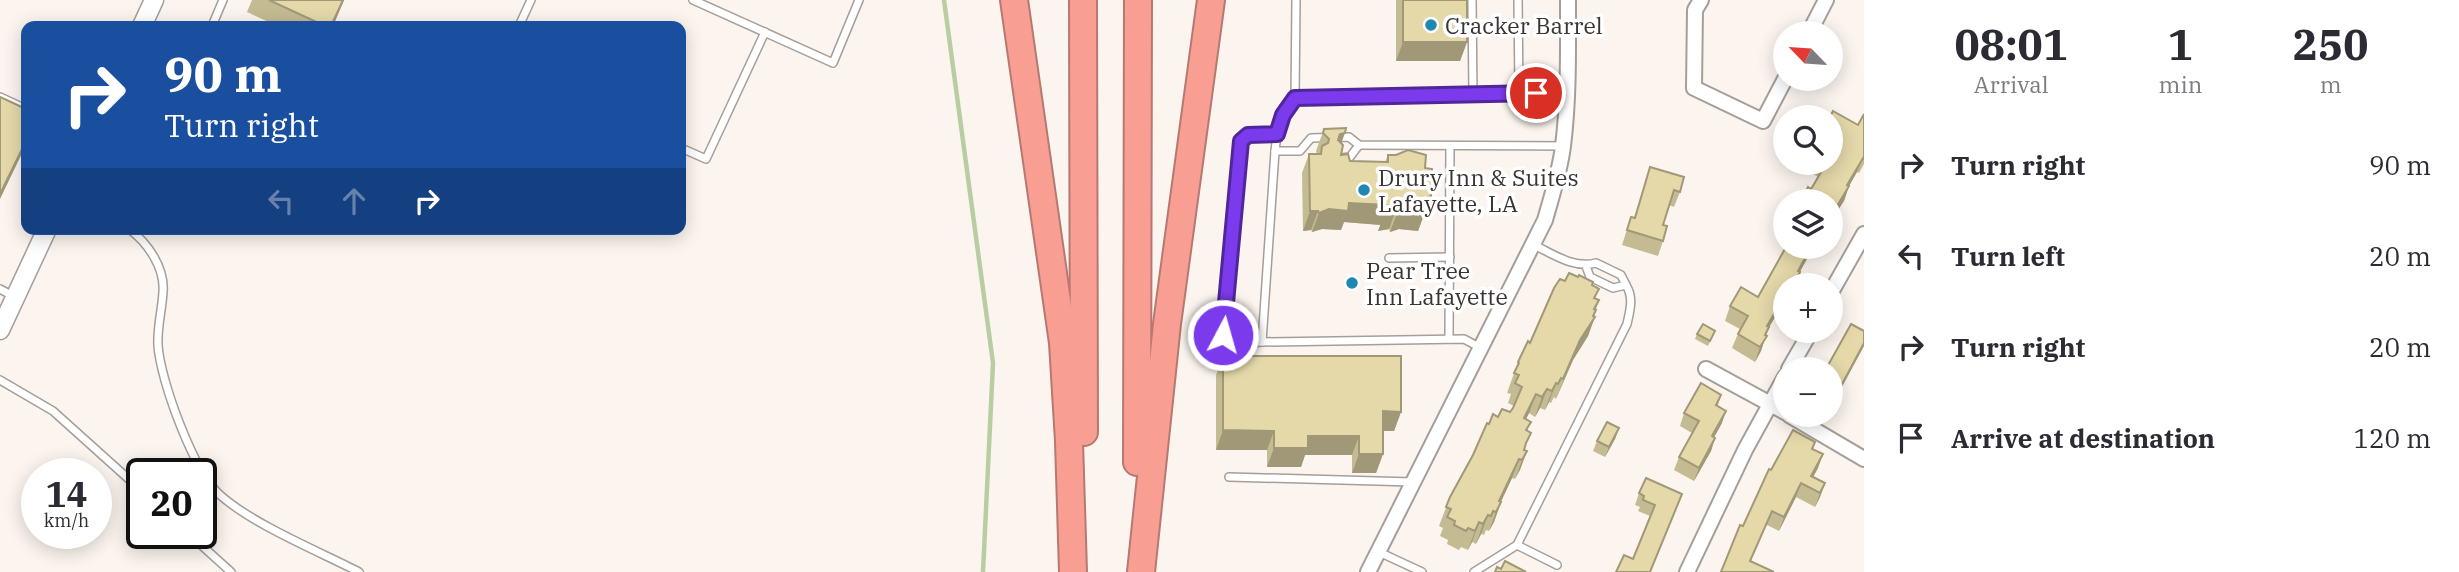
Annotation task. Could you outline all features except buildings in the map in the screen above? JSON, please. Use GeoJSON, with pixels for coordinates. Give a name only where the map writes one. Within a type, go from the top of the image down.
{"type":"FeatureCollection","features":[{"type":"Feature","properties":{"kind":"highway"},"geometry":{"type":"LineString","coordinates":[[1014,0],[1063,343],[1073,572]]}},
{"type":"Feature","properties":{"kind":"highway"},"geometry":{"type":"LineString","coordinates":[[1080,572],[1084,422],[1083,0]]}},
{"type":"Feature","properties":{"kind":"highway"},"geometry":{"type":"LineString","coordinates":[[1138,0],[1139,572]]}},
{"type":"Feature","properties":{"kind":"highway"},"geometry":{"type":"LineString","coordinates":[[1139,572],[1167,324],[1211,0]]}},
{"type":"Feature","properties":{"kind":"street"},"geometry":{"type":"LineString","coordinates":[[144,21],[154,0]]}},
{"type":"Feature","properties":{"kind":"street"},"geometry":{"type":"LineString","coordinates":[[1368,572],[1534,245],[1557,179],[1563,146],[1569,0]]}},
{"type":"Feature","properties":{"kind":"street"},"geometry":{"type":"LineString","coordinates":[[1701,0],[1695,10],[1694,88],[1763,121],[1779,91]]}},
{"type":"Feature","properties":{"kind":"street"},"geometry":{"type":"LineString","coordinates":[[1815,21],[1826,0]]}},
{"type":"Feature","properties":{"kind":"street"},"geometry":{"type":"LineString","coordinates":[[1842,273],[1864,234]]}},
{"type":"Feature","properties":{"kind":"street"},"geometry":{"type":"LineString","coordinates":[[0,330],[8,293],[43,235]]}},
{"type":"Feature","properties":{"kind":"street"},"geometry":{"type":"LineString","coordinates":[[1706,369],[1773,406]]}},
{"type":"Feature","properties":{"kind":"street"},"geometry":{"type":"LineString","coordinates":[[1686,572],[1720,499],[1773,399]]}},
{"type":"Feature","properties":{"kind":"street"},"geometry":{"type":"LineString","coordinates":[[1809,427],[1864,459]]}},
{"type":"Feature","properties":{"kind":"lane"},"geometry":{"type":"LineString","coordinates":[[214,21],[223,0]]}},
{"type":"Feature","properties":{"kind":"lane"},"geometry":{"type":"LineString","coordinates":[[521,21],[531,0]]}},
{"type":"Feature","properties":{"kind":"lane"},"geometry":{"type":"LineString","coordinates":[[693,0],[833,63],[859,0]]}},
{"type":"Feature","properties":{"kind":"lane"},"geometry":{"type":"LineString","coordinates":[[1262,342],[1277,134],[1283,115],[1295,98],[1296,0]]}},
{"type":"Feature","properties":{"kind":"lane"},"geometry":{"type":"LineString","coordinates":[[1472,0],[1473,96]]}},
{"type":"Feature","properties":{"kind":"lane"},"geometry":{"type":"LineString","coordinates":[[1518,0],[1519,93]]}},
{"type":"Feature","properties":{"kind":"lane"},"geometry":{"type":"LineString","coordinates":[[686,150],[706,159],[765,32]]}},
{"type":"Feature","properties":{"kind":"lane"},"geometry":{"type":"LineString","coordinates":[[1295,98],[1567,93]]}},
{"type":"Feature","properties":{"kind":"lane"},"geometry":{"type":"LineString","coordinates":[[0,97],[21,107]]}},
{"type":"Feature","properties":{"kind":"lane"},"geometry":{"type":"LineString","coordinates":[[1277,134],[1248,135],[1241,141],[1223,335],[1233,344],[1449,339],[1464,340],[1481,348]]}},
{"type":"Feature","properties":{"kind":"lane"},"geometry":{"type":"LineString","coordinates":[[1275,151],[1304,153],[1311,138],[1349,137],[1359,145],[1563,146]]}},
{"type":"Feature","properties":{"kind":"lane"},"geometry":{"type":"LineString","coordinates":[[1337,158],[1350,157],[1359,145]]}},
{"type":"Feature","properties":{"kind":"lane"},"geometry":{"type":"LineString","coordinates":[[1449,339],[1450,147]]}},
{"type":"Feature","properties":{"kind":"lane"},"geometry":{"type":"LineString","coordinates":[[138,235],[150,250],[160,270],[163,289],[158,344],[161,367],[201,472],[219,495],[248,515],[359,572]]}},
{"type":"Feature","properties":{"kind":"lane"},"geometry":{"type":"LineString","coordinates":[[1474,572],[1517,545],[1627,324],[1631,303],[1630,292],[1621,275],[1596,263],[1586,266],[1569,262],[1534,245]]}},
{"type":"Feature","properties":{"kind":"lane"},"geometry":{"type":"LineString","coordinates":[[1389,258],[1450,257]]}},
{"type":"Feature","properties":{"kind":"lane"},"geometry":{"type":"LineString","coordinates":[[1586,266],[1590,277],[1613,288],[1626,285]]}},
{"type":"Feature","properties":{"kind":"lane"},"geometry":{"type":"LineString","coordinates":[[0,380],[53,411],[126,477]]}},
{"type":"Feature","properties":{"kind":"lane"},"geometry":{"type":"LineString","coordinates":[[1229,477],[1413,482]]}},
{"type":"Feature","properties":{"kind":"lane"},"geometry":{"type":"LineString","coordinates":[[1517,545],[1557,565]]}},
{"type":"Feature","properties":{"kind":"lane"},"geometry":{"type":"LineString","coordinates":[[206,549],[231,572]]}},
{"type":"Feature","properties":{"kind":"lane"},"geometry":{"type":"LineString","coordinates":[[1378,552],[1422,572]]}},
{"type":"Feature","properties":{"kind":"waterway"},"geometry":{"type":"LineString","coordinates":[[944,0],[993,363],[983,572]]}},
{"type":"Feature","properties":{"kind":"place","name":"Cracker Barrel"},"geometry":{"type":"Point","coordinates":[1431,25]}},
{"type":"Feature","properties":{"kind":"place","name":"Drury Inn & Suites Lafayette, LA"},"geometry":{"type":"Point","coordinates":[1364,190]}},
{"type":"Feature","properties":{"kind":"place","name":"Pear Tree Inn Lafayette"},"geometry":{"type":"Point","coordinates":[1352,283]}},
{"type":"Feature","properties":{"kind":"route"},"geometry":{"type":"LineString","coordinates":[[1223,335],[1241,141],[1248,135],[1277,134],[1283,115],[1295,98],[1536,93]]}}]}
